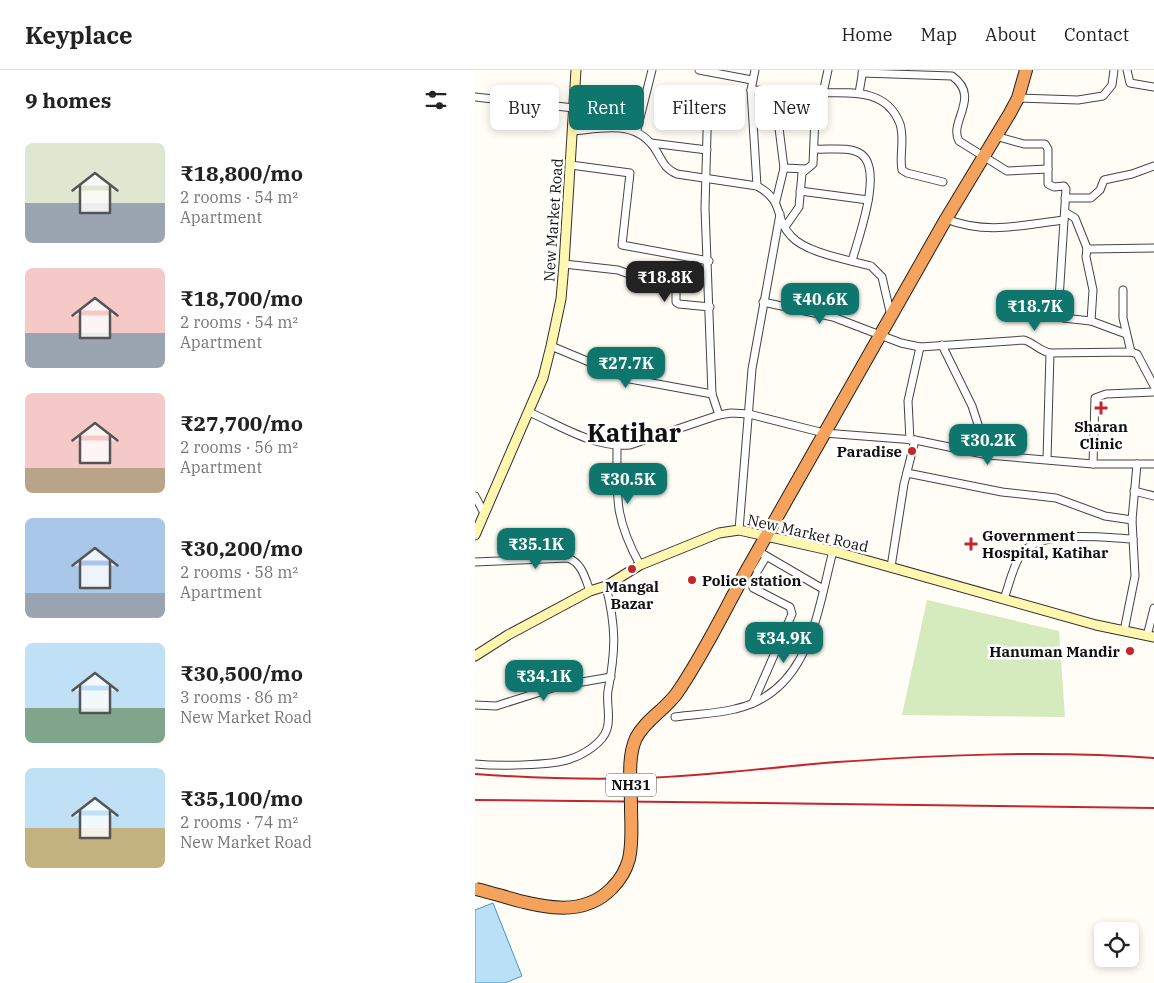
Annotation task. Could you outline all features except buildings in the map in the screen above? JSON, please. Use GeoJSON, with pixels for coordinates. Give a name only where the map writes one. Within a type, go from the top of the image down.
{"type":"FeatureCollection","features":[{"type":"Feature","properties":{"kind":"highway","name":"NH31"},"geometry":{"type":"LineString","coordinates":[[476,889],[539,905],[568,909],[594,902],[617,883],[628,860],[631,845],[631,764],[637,738],[642,729],[667,705],[684,682],[748,568],[762,554],[765,537],[1017,98],[1026,70]]}},
{"type":"Feature","properties":{"kind":"street","name":"New Market Road"},"geometry":{"type":"LineString","coordinates":[[575,85],[576,70]]}},
{"type":"Feature","properties":{"kind":"street"},"geometry":{"type":"LineString","coordinates":[[644,102],[652,70]]}},
{"type":"Feature","properties":{"kind":"street"},"geometry":{"type":"LineString","coordinates":[[699,70],[752,80]]}},
{"type":"Feature","properties":{"kind":"street"},"geometry":{"type":"LineString","coordinates":[[755,70],[751,90],[757,186]]}},
{"type":"Feature","properties":{"kind":"street"},"geometry":{"type":"LineString","coordinates":[[823,85],[828,70]]}},
{"type":"Feature","properties":{"kind":"street"},"geometry":{"type":"LineString","coordinates":[[1017,98],[1085,100],[1103,96],[1112,85],[1114,70]]}},
{"type":"Feature","properties":{"kind":"street"},"geometry":{"type":"LineString","coordinates":[[1127,70],[1130,83],[1154,87]]}},
{"type":"Feature","properties":{"kind":"street"},"geometry":{"type":"LineString","coordinates":[[859,93],[862,71],[952,76],[962,86],[965,102],[957,137],[959,141],[1007,171],[1048,169]]}},
{"type":"Feature","properties":{"kind":"street"},"geometry":{"type":"LineString","coordinates":[[751,90],[755,90]]}},
{"type":"Feature","properties":{"kind":"street"},"geometry":{"type":"LineString","coordinates":[[828,93],[859,93],[876,97],[894,113],[900,124],[903,140],[902,170],[943,182]]}},
{"type":"Feature","properties":{"kind":"street"},"geometry":{"type":"LineString","coordinates":[[475,97],[569,107]]}},
{"type":"Feature","properties":{"kind":"street"},"geometry":{"type":"LineString","coordinates":[[573,131],[583,130]]}},
{"type":"Feature","properties":{"kind":"street"},"geometry":{"type":"LineString","coordinates":[[637,130],[651,143],[668,171],[706,179],[757,186],[776,201],[785,227],[791,237],[801,244],[816,250],[871,266],[878,271],[891,318]]}},
{"type":"Feature","properties":{"kind":"street"},"geometry":{"type":"LineString","coordinates":[[707,130],[706,179],[712,394],[719,415]]}},
{"type":"Feature","properties":{"kind":"street"},"geometry":{"type":"LineString","coordinates":[[776,201],[784,168],[779,130]]}},
{"type":"Feature","properties":{"kind":"street"},"geometry":{"type":"LineString","coordinates":[[785,227],[799,207],[801,179],[806,169],[813,164],[817,130]]}},
{"type":"Feature","properties":{"kind":"street","name":"New Market Road"},"geometry":{"type":"LineString","coordinates":[[475,535],[543,378],[551,346],[561,299],[573,131]]}},
{"type":"Feature","properties":{"kind":"street"},"geometry":{"type":"LineString","coordinates":[[995,136],[1024,144],[1045,144],[1048,148],[1048,184],[1053,187],[1064,186],[1066,189],[1058,315],[1063,318],[1091,321],[1126,334]]}},
{"type":"Feature","properties":{"kind":"street"},"geometry":{"type":"LineString","coordinates":[[651,143],[707,150]]}},
{"type":"Feature","properties":{"kind":"street"},"geometry":{"type":"LineString","coordinates":[[815,149],[851,150],[861,153],[871,166],[872,179],[868,200],[852,261]]}},
{"type":"Feature","properties":{"kind":"street"},"geometry":{"type":"LineString","coordinates":[[571,165],[631,173],[622,245],[709,261]]}},
{"type":"Feature","properties":{"kind":"street"},"geometry":{"type":"LineString","coordinates":[[1065,198],[1091,198],[1100,190],[1104,180],[1132,174],[1154,166]]}},
{"type":"Feature","properties":{"kind":"street"},"geometry":{"type":"LineString","coordinates":[[784,168],[806,169]]}},
{"type":"Feature","properties":{"kind":"street"},"geometry":{"type":"LineString","coordinates":[[800,191],[868,200]]}},
{"type":"Feature","properties":{"kind":"street"},"geometry":{"type":"LineString","coordinates":[[739,530],[752,369],[780,214]]}},
{"type":"Feature","properties":{"kind":"street"},"geometry":{"type":"LineString","coordinates":[[946,219],[973,228],[988,228],[1072,215],[1078,222],[1087,248],[1086,257],[1093,290],[1091,321]]}},
{"type":"Feature","properties":{"kind":"street"},"geometry":{"type":"LineString","coordinates":[[1087,248],[1127,250],[1154,248]]}},
{"type":"Feature","properties":{"kind":"street"},"geometry":{"type":"LineString","coordinates":[[564,264],[618,270],[651,282],[673,285],[676,289],[676,302],[679,304],[710,307]]}},
{"type":"Feature","properties":{"kind":"street"},"geometry":{"type":"LineString","coordinates":[[1123,290],[1123,318],[1131,352]]}},
{"type":"Feature","properties":{"kind":"street"},"geometry":{"type":"LineString","coordinates":[[763,302],[833,317],[919,347],[1024,340],[1031,342],[1044,352],[1050,353],[1131,352],[1137,354],[1154,386]]}},
{"type":"Feature","properties":{"kind":"street"},"geometry":{"type":"LineString","coordinates":[[942,345],[972,406],[988,455]]}},
{"type":"Feature","properties":{"kind":"street"},"geometry":{"type":"LineString","coordinates":[[551,346],[630,379],[712,394]]}},
{"type":"Feature","properties":{"kind":"street"},"geometry":{"type":"LineString","coordinates":[[891,567],[912,440],[908,401],[919,347]]}},
{"type":"Feature","properties":{"kind":"street"},"geometry":{"type":"LineString","coordinates":[[1047,459],[1050,353]]}},
{"type":"Feature","properties":{"kind":"street"},"geometry":{"type":"LineString","coordinates":[[1093,464],[1095,398],[1105,394],[1154,392]]}},
{"type":"Feature","properties":{"kind":"street"},"geometry":{"type":"LineString","coordinates":[[529,412],[590,439],[617,446],[639,442],[719,415],[731,413],[749,414],[824,434],[912,440],[988,455],[1093,464],[1154,464]]}},
{"type":"Feature","properties":{"kind":"street"},"geometry":{"type":"LineString","coordinates":[[617,446],[617,506],[624,535],[640,565]]}},
{"type":"Feature","properties":{"kind":"street"},"geometry":{"type":"LineString","coordinates":[[1124,631],[1135,576],[1132,520],[1137,464]]}},
{"type":"Feature","properties":{"kind":"street"},"geometry":{"type":"LineString","coordinates":[[907,473],[1003,492],[1056,498],[1105,516],[1132,520]]}},
{"type":"Feature","properties":{"kind":"street"},"geometry":{"type":"LineString","coordinates":[[1134,491],[1154,496]]}},
{"type":"Feature","properties":{"kind":"street"},"geometry":{"type":"LineString","coordinates":[[475,496],[484,513]]}},
{"type":"Feature","properties":{"kind":"street","name":"New Market Road"},"geometry":{"type":"LineString","coordinates":[[475,656],[508,635],[590,591],[606,586],[640,565],[719,533],[739,530],[833,551],[1004,599],[1124,631],[1151,636]]}},
{"type":"Feature","properties":{"kind":"street"},"geometry":{"type":"LineString","coordinates":[[1004,599],[1020,555],[1036,542],[1063,538],[1133,539]]}},
{"type":"Feature","properties":{"kind":"street"},"geometry":{"type":"LineString","coordinates":[[675,717],[735,709],[753,704],[770,694],[801,662],[809,644],[833,551]]}},
{"type":"Feature","properties":{"kind":"street"},"geometry":{"type":"LineString","coordinates":[[753,704],[792,614],[790,607],[753,588],[762,554],[823,590]]}},
{"type":"Feature","properties":{"kind":"street"},"geometry":{"type":"LineString","coordinates":[[475,562],[568,558],[576,561],[581,567],[590,591]]}},
{"type":"Feature","properties":{"kind":"street"},"geometry":{"type":"LineString","coordinates":[[475,764],[569,760],[590,749],[607,730],[607,697],[615,636],[606,586]]}},
{"type":"Feature","properties":{"kind":"street"},"geometry":{"type":"LineString","coordinates":[[1151,636],[1154,608]]}},
{"type":"Feature","properties":{"kind":"street"},"geometry":{"type":"LineString","coordinates":[[475,705],[497,706],[559,686],[611,677]]}},
{"type":"Feature","properties":{"kind":"green space"},"geometry":{"type":"Polygon","coordinates":[[[927,600],[1059,631],[1065,717],[902,715],[927,600]]]}},
{"type":"Feature","properties":{"kind":"water"},"geometry":{"type":"Polygon","coordinates":[[[493,903],[522,976],[505,983],[475,983],[475,910],[493,903]]]}},
{"type":"Feature","properties":{"kind":"railway"},"geometry":{"type":"LineString","coordinates":[[475,774],[517,777],[624,779],[916,757],[1075,754],[1154,758]]}},
{"type":"Feature","properties":{"kind":"railway"},"geometry":{"type":"LineString","coordinates":[[475,800],[1154,808]]}},
{"type":"Feature","properties":{"kind":"place","name":"Sharan Clinic"},"geometry":{"type":"Point","coordinates":[1101,408]}},
{"type":"Feature","properties":{"kind":"place","name":"Paradise"},"geometry":{"type":"Point","coordinates":[912,451]}},
{"type":"Feature","properties":{"kind":"place","name":"Government Hospital, Katihar"},"geometry":{"type":"Point","coordinates":[971,544]}},
{"type":"Feature","properties":{"kind":"place","name":"Mangal Bazar"},"geometry":{"type":"Point","coordinates":[632,569]}},
{"type":"Feature","properties":{"kind":"place","name":"Police station"},"geometry":{"type":"Point","coordinates":[692,580]}},
{"type":"Feature","properties":{"kind":"place","name":"Hanuman Mandir"},"geometry":{"type":"Point","coordinates":[1130,651]}},
{"type":"Feature","properties":{"kind":"district","name":"Katihar"},"geometry":{"type":"Point","coordinates":[634,432]}}]}
